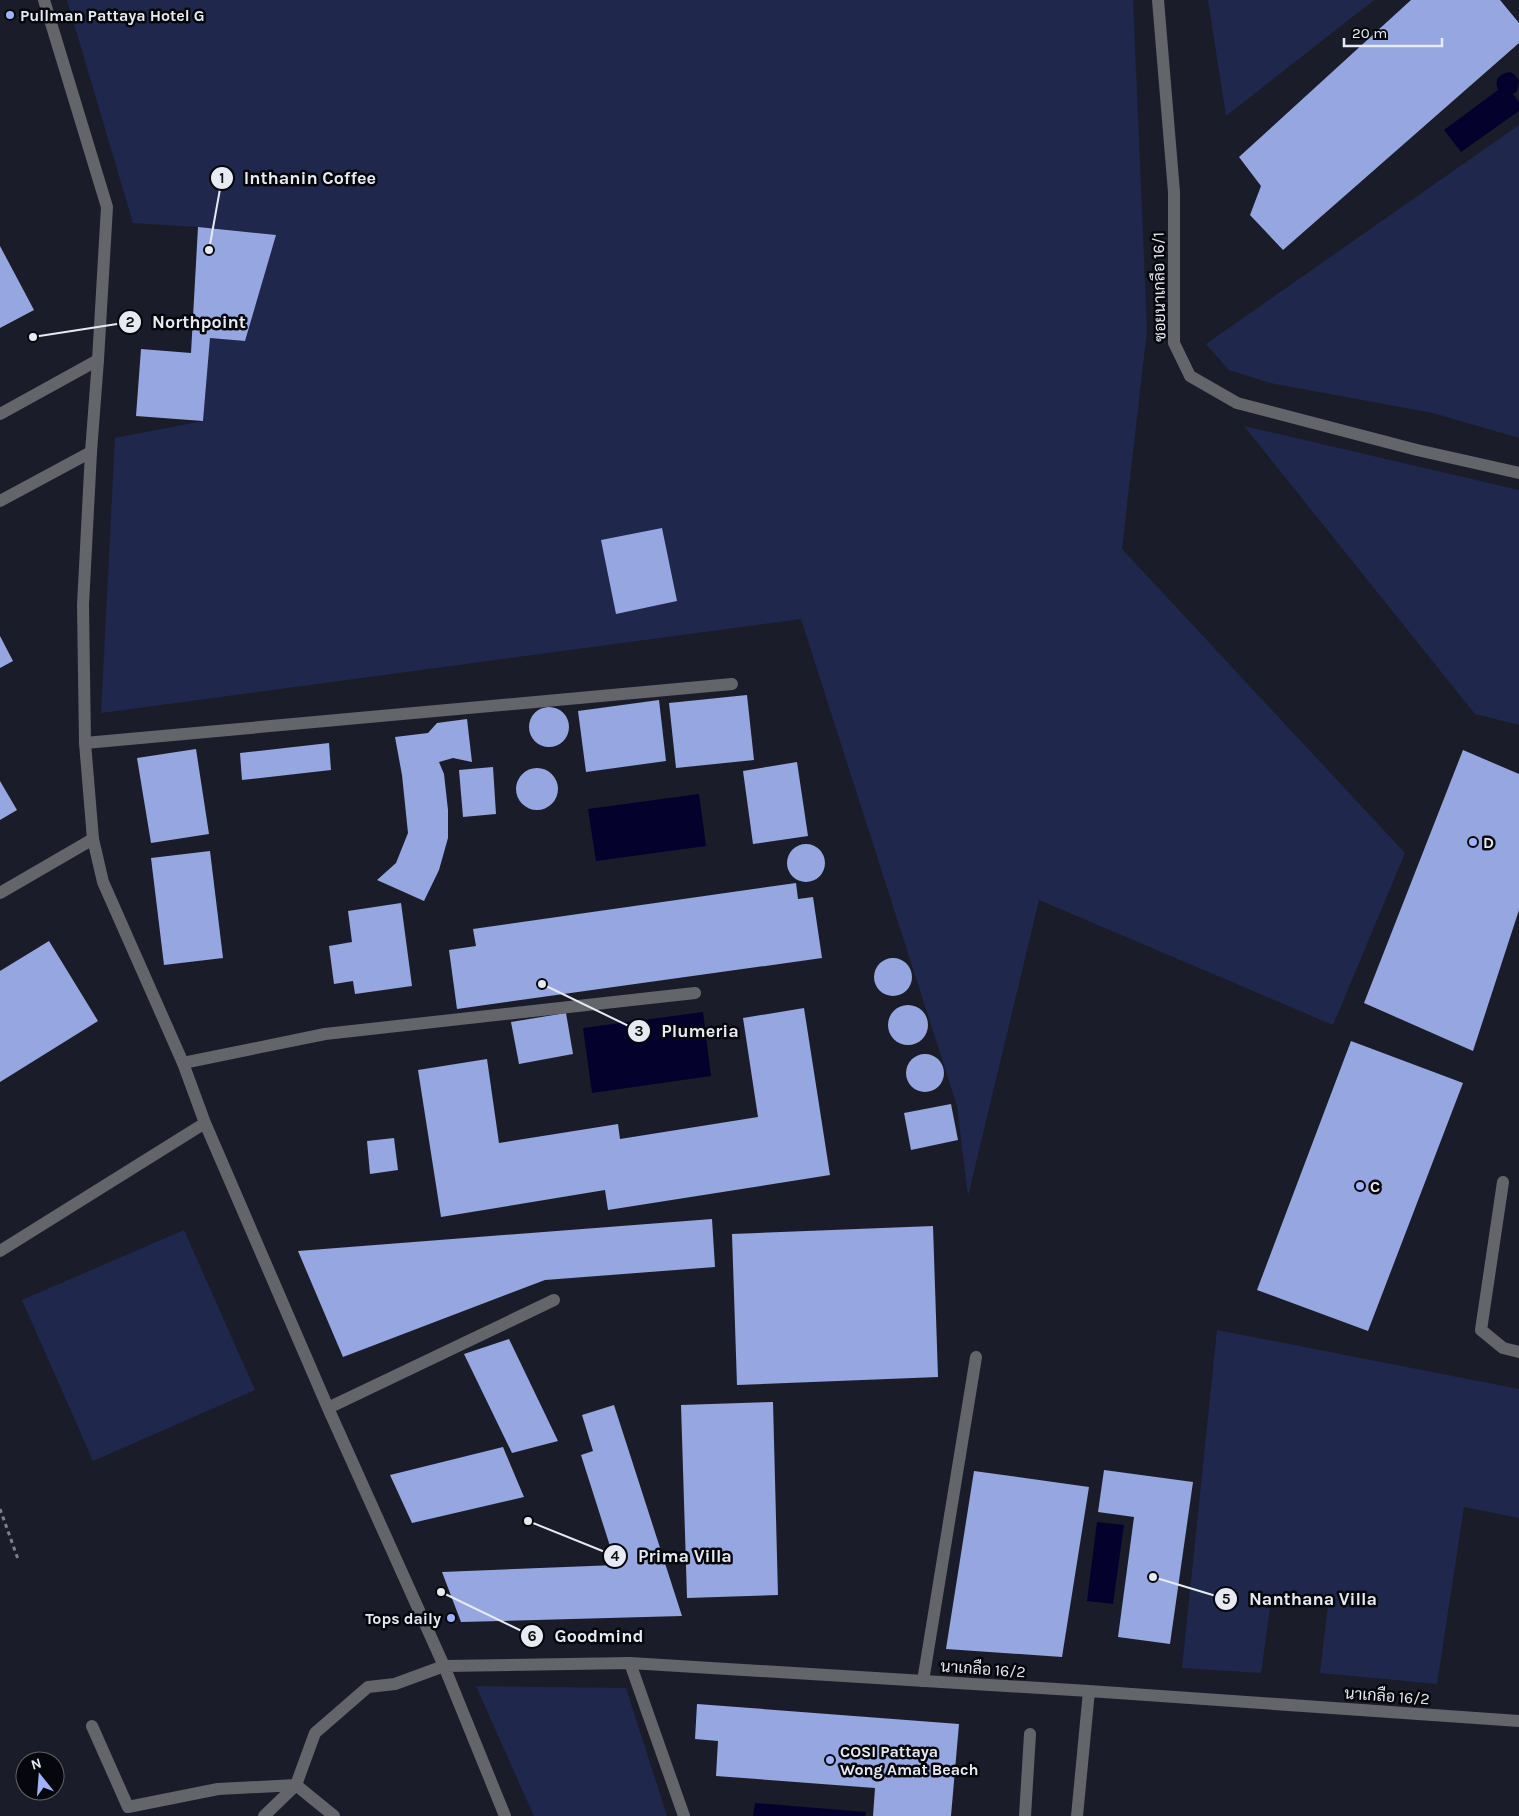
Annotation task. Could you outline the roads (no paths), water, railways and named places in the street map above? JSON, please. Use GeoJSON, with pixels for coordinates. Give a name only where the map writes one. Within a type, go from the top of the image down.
{"type":"FeatureCollection","features":[{"type":"Feature","properties":{"kind":"street"},"geometry":{"type":"LineString","coordinates":[[44,0],[107,207],[83,605],[85,743],[93,839],[103,882],[328,1408],[444,1666],[505,1816]]}},
{"type":"Feature","properties":{"kind":"street","name":"ซอยนาเกลือ 16/1"},"geometry":{"type":"LineString","coordinates":[[1158,0],[1174,192],[1174,343],[1190,376],[1237,403],[1417,450],[1519,473]]}},
{"type":"Feature","properties":{"kind":"street"},"geometry":{"type":"LineString","coordinates":[[0,414],[98,360]]}},
{"type":"Feature","properties":{"kind":"street"},"geometry":{"type":"LineString","coordinates":[[0,501],[91,452]]}},
{"type":"Feature","properties":{"kind":"street"},"geometry":{"type":"LineString","coordinates":[[85,743],[732,684]]}},
{"type":"Feature","properties":{"kind":"street"},"geometry":{"type":"LineString","coordinates":[[0,893],[93,839]]}},
{"type":"Feature","properties":{"kind":"street"},"geometry":{"type":"LineString","coordinates":[[182,1063],[325,1034],[695,992]]}},
{"type":"Feature","properties":{"kind":"street"},"geometry":{"type":"LineString","coordinates":[[0,1251],[205,1123]]}},
{"type":"Feature","properties":{"kind":"street"},"geometry":{"type":"LineString","coordinates":[[1503,1182],[1482,1330],[1503,1348],[1519,1352]]}},
{"type":"Feature","properties":{"kind":"street"},"geometry":{"type":"LineString","coordinates":[[328,1408],[554,1300]]}},
{"type":"Feature","properties":{"kind":"street"},"geometry":{"type":"LineString","coordinates":[[923,1680],[976,1357]]}},
{"type":"Feature","properties":{"kind":"street"},"geometry":{"type":"LineString","coordinates":[[630,1663],[684,1816]]}},
{"type":"Feature","properties":{"kind":"street","name":"นาเกลือ 16/2"},"geometry":{"type":"LineString","coordinates":[[296,1785],[315,1733],[368,1687],[396,1684],[444,1666],[630,1663],[923,1680],[1519,1721]]}},
{"type":"Feature","properties":{"kind":"street"},"geometry":{"type":"LineString","coordinates":[[1077,1816],[1089,1691]]}},
{"type":"Feature","properties":{"kind":"street"},"geometry":{"type":"LineString","coordinates":[[92,1726],[128,1807],[218,1789],[296,1785],[334,1816]]}},
{"type":"Feature","properties":{"kind":"street"},"geometry":{"type":"LineString","coordinates":[[1025,1816],[1030,1734]]}},
{"type":"Feature","properties":{"kind":"street"},"geometry":{"type":"LineString","coordinates":[[264,1816],[296,1785]]}},
{"type":"Feature","properties":{"kind":"place","name":"Pullman Pattaya Hotel G"},"geometry":{"type":"Point","coordinates":[10,15]}},
{"type":"Feature","properties":{"kind":"place","name":"Inthanin Coffee"},"geometry":{"type":"Point","coordinates":[209,250]}},
{"type":"Feature","properties":{"kind":"place","name":"Northpoint"},"geometry":{"type":"Point","coordinates":[33,337]}},
{"type":"Feature","properties":{"kind":"place","name":"D"},"geometry":{"type":"Point","coordinates":[1473,842]}},
{"type":"Feature","properties":{"kind":"place","name":"Plumeria"},"geometry":{"type":"Point","coordinates":[542,984]}},
{"type":"Feature","properties":{"kind":"place","name":"C"},"geometry":{"type":"Point","coordinates":[1360,1186]}},
{"type":"Feature","properties":{"kind":"place","name":"Prima Villa"},"geometry":{"type":"Point","coordinates":[528,1521]}},
{"type":"Feature","properties":{"kind":"place","name":"Nanthana Villa"},"geometry":{"type":"Point","coordinates":[1153,1577]}},
{"type":"Feature","properties":{"kind":"place","name":"Goodmind"},"geometry":{"type":"Point","coordinates":[441,1592]}},
{"type":"Feature","properties":{"kind":"place","name":"Tops daily"},"geometry":{"type":"Point","coordinates":[451,1618]}},
{"type":"Feature","properties":{"kind":"place","name":"COSI Pattaya Wong Amat Beach"},"geometry":{"type":"Point","coordinates":[830,1760]}}]}
